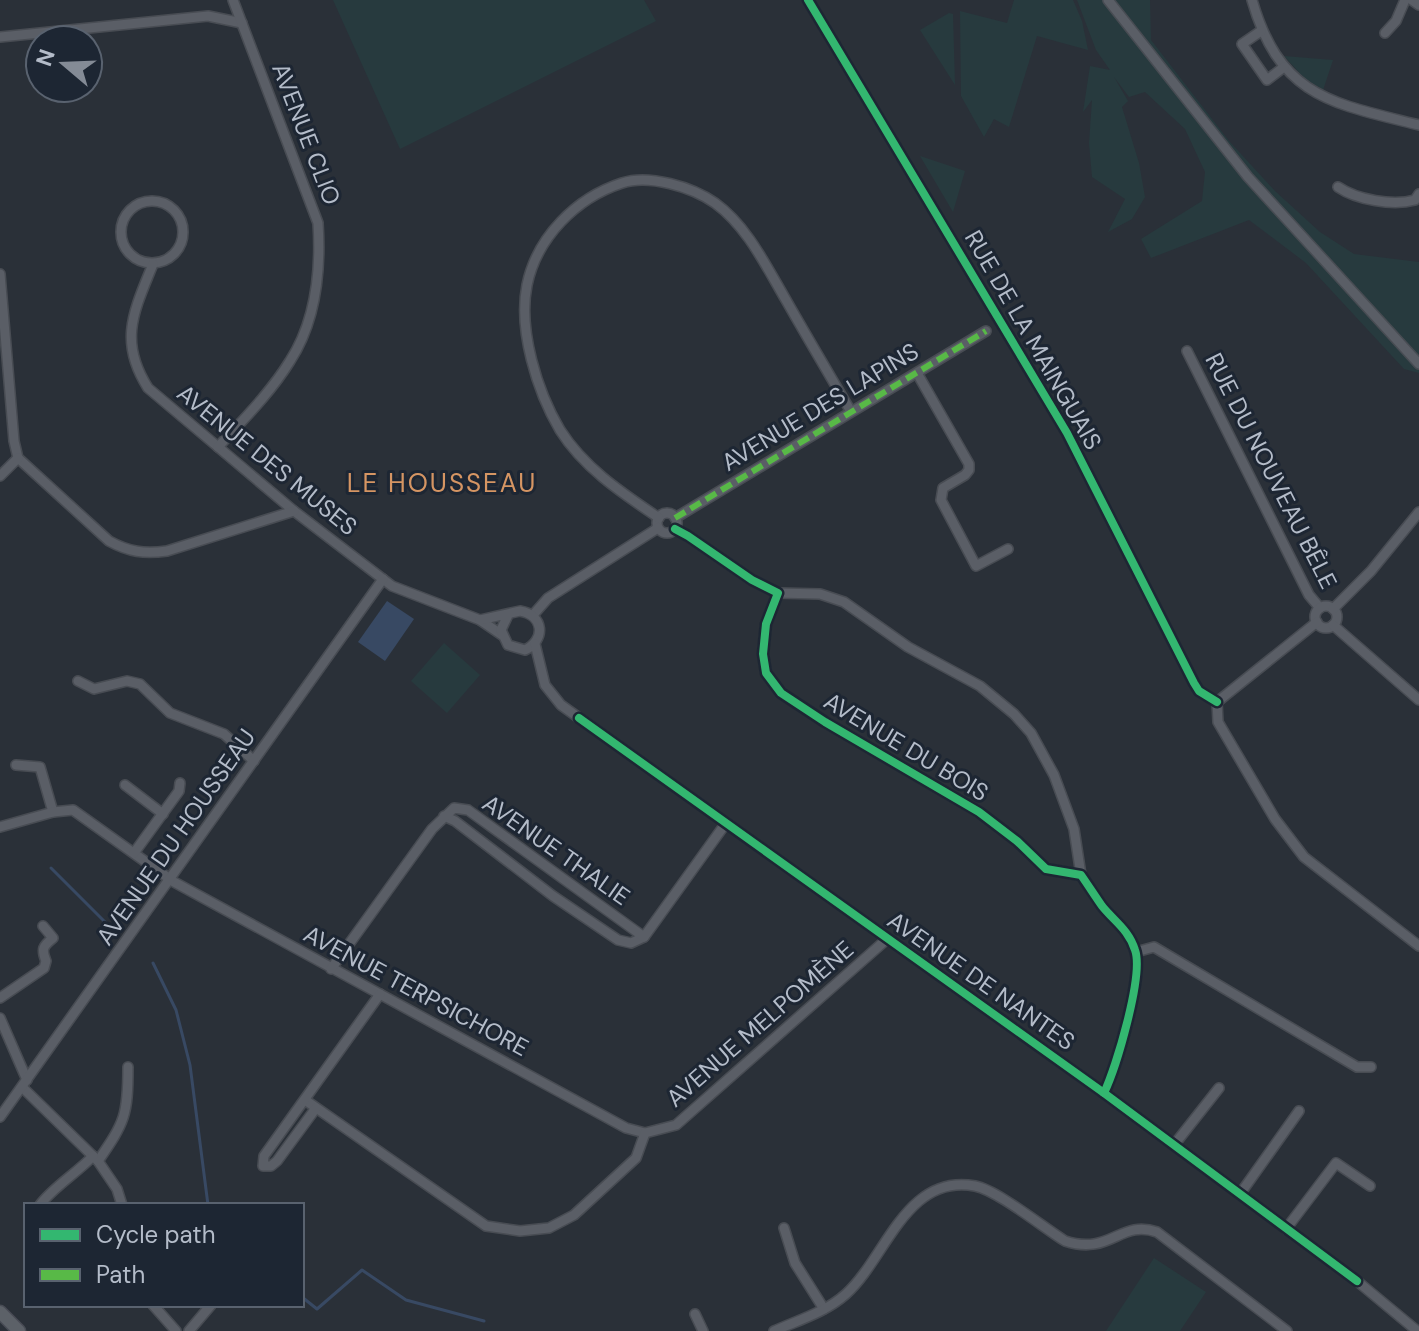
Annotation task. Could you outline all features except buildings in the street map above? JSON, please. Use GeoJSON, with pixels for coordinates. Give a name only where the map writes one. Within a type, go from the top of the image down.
{"type":"FeatureCollection","features":[{"type":"Feature","properties":{"kind":"main road"},"geometry":{"type":"LineString","coordinates":[[0,1312],[19,1331]]}},
{"type":"Feature","properties":{"kind":"street","name":"AVENUE CLIO"},"geometry":{"type":"LineString","coordinates":[[218,447],[291,361],[312,306],[320,249],[318,223],[233,0]]}},
{"type":"Feature","properties":{"kind":"street","name":"RUE DE LA MAINGUAIS"},"geometry":{"type":"LineString","coordinates":[[808,0],[1067,433],[1187,672],[1199,691],[1217,702]]}},
{"type":"Feature","properties":{"kind":"street"},"geometry":{"type":"LineString","coordinates":[[1108,0],[1248,177],[1419,364]]}},
{"type":"Feature","properties":{"kind":"street"},"geometry":{"type":"LineString","coordinates":[[1252,0],[1261,31],[1284,67],[1297,80],[1334,103],[1419,125]]}},
{"type":"Feature","properties":{"kind":"street"},"geometry":{"type":"LineString","coordinates":[[1385,33],[1396,21],[1405,0]]}},
{"type":"Feature","properties":{"kind":"street"},"geometry":{"type":"LineString","coordinates":[[1412,0],[1419,5]]}},
{"type":"Feature","properties":{"kind":"street"},"geometry":{"type":"LineString","coordinates":[[0,37],[208,16],[242,23]]}},
{"type":"Feature","properties":{"kind":"street"},"geometry":{"type":"LineString","coordinates":[[1261,31],[1242,44],[1267,80],[1284,67]]}},
{"type":"Feature","properties":{"kind":"street"},"geometry":{"type":"LineString","coordinates":[[675,529],[666,533],[659,523],[598,475],[562,432],[536,378],[524,308],[527,284],[537,254],[559,223],[578,205],[625,182],[653,181],[680,187],[714,202],[737,224],[760,255],[850,410]]}},
{"type":"Feature","properties":{"kind":"street"},"geometry":{"type":"LineString","coordinates":[[1338,187],[1351,196],[1406,203],[1415,200],[1419,194]]}},
{"type":"Feature","properties":{"kind":"street","name":"AVENUE DES MUSES"},"geometry":{"type":"LineString","coordinates":[[153,201],[172,209],[183,227],[179,248],[163,262],[153,264],[143,263],[127,251],[121,233],[127,214],[134,207],[153,201]]}},
{"type":"Feature","properties":{"kind":"street","name":"AVENUE DES MUSES"},"geometry":{"type":"LineString","coordinates":[[153,264],[132,319],[130,344],[135,368],[148,388],[294,511],[392,586],[480,620],[502,635]]}},
{"type":"Feature","properties":{"kind":"street"},"geometry":{"type":"LineString","coordinates":[[0,274],[18,458],[109,541],[124,549],[145,554],[167,551],[294,511]]}},
{"type":"Feature","properties":{"kind":"street","name":"AVENUE DES LAPINS"},"geometry":{"type":"LineString","coordinates":[[675,518],[986,331]]}},
{"type":"Feature","properties":{"kind":"street","name":"RUE DU NOUVEAU BÊLE"},"geometry":{"type":"LineString","coordinates":[[1187,351],[1309,595],[1320,608]]}},
{"type":"Feature","properties":{"kind":"street"},"geometry":{"type":"LineString","coordinates":[[917,373],[969,464],[965,475],[943,488],[941,500],[976,566],[1008,549]]}},
{"type":"Feature","properties":{"kind":"street"},"geometry":{"type":"LineString","coordinates":[[0,476],[18,458]]}},
{"type":"Feature","properties":{"kind":"street"},"geometry":{"type":"LineString","coordinates":[[1333,609],[1371,571],[1419,512]]}},
{"type":"Feature","properties":{"kind":"street"},"geometry":{"type":"LineString","coordinates":[[533,615],[548,598],[659,523],[667,513],[675,518],[675,529]]}},
{"type":"Feature","properties":{"kind":"street"},"geometry":{"type":"LineString","coordinates":[[675,529],[752,580],[778,593],[820,594],[844,602],[908,647],[980,686],[1014,714],[1031,733],[1054,775],[1074,829],[1081,875],[1103,907],[1124,928],[1136,952],[1132,1001],[1104,1093]]}},
{"type":"Feature","properties":{"kind":"street","name":"AVENUE DU HOUSSEAU"},"geometry":{"type":"LineString","coordinates":[[0,1117],[383,579]]}},
{"type":"Feature","properties":{"kind":"street","name":"AVENUE DU BOIS"},"geometry":{"type":"LineString","coordinates":[[778,593],[766,624],[763,654],[766,673],[781,693],[979,812],[1017,841],[1046,869],[1081,875]]}},
{"type":"Feature","properties":{"kind":"street"},"geometry":{"type":"LineString","coordinates":[[1327,606],[1333,609],[1337,619],[1333,625],[1324,628],[1317,622],[1316,613],[1327,606]]}},
{"type":"Feature","properties":{"kind":"street"},"geometry":{"type":"LineString","coordinates":[[480,620],[520,611],[533,615],[540,626],[539,639],[535,644],[519,650],[508,645],[502,635],[502,625],[508,615]]}},
{"type":"Feature","properties":{"kind":"street"},"geometry":{"type":"LineString","coordinates":[[1317,622],[1217,702],[1218,722],[1275,819],[1304,857],[1419,946]]}},
{"type":"Feature","properties":{"kind":"street","name":"RUE DU NOUVEAU BÊLE"},"geometry":{"type":"LineString","coordinates":[[1333,625],[1419,700]]}},
{"type":"Feature","properties":{"kind":"street","name":"AVENUE DE NANTES"},"geometry":{"type":"LineString","coordinates":[[535,644],[545,685],[561,705],[1104,1093],[1417,1330]]}},
{"type":"Feature","properties":{"kind":"street"},"geometry":{"type":"LineString","coordinates":[[78,681],[94,689],[127,681],[140,684],[170,713],[224,734],[254,761]]}},
{"type":"Feature","properties":{"kind":"street"},"geometry":{"type":"LineString","coordinates":[[0,827],[53,812],[40,767],[16,765]]}},
{"type":"Feature","properties":{"kind":"street"},"geometry":{"type":"LineString","coordinates":[[134,853],[179,791],[180,783]]}},
{"type":"Feature","properties":{"kind":"street"},"geometry":{"type":"LineString","coordinates":[[125,785],[163,814]]}},
{"type":"Feature","properties":{"kind":"street","name":"AVENUE THALIE"},"geometry":{"type":"LineString","coordinates":[[331,969],[432,829],[454,808],[468,810],[644,937],[726,823]]}},
{"type":"Feature","properties":{"kind":"street","name":"AVENUE TERPSICHORE"},"geometry":{"type":"LineString","coordinates":[[53,812],[73,810],[170,880],[626,1128],[645,1133]]}},
{"type":"Feature","properties":{"kind":"street"},"geometry":{"type":"LineString","coordinates":[[444,816],[618,940],[631,943],[644,937]]}},
{"type":"Feature","properties":{"kind":"street"},"geometry":{"type":"LineString","coordinates":[[0,998],[44,968],[46,961],[42,951],[53,938],[43,926]]}},
{"type":"Feature","properties":{"kind":"street","name":"AVENUE MELPOMÈNE"},"geometry":{"type":"LineString","coordinates":[[645,1133],[676,1125],[887,939]]}},
{"type":"Feature","properties":{"kind":"street"},"geometry":{"type":"LineString","coordinates":[[1136,952],[1154,947],[1357,1067],[1371,1067]]}},
{"type":"Feature","properties":{"kind":"street"},"geometry":{"type":"LineString","coordinates":[[316,1108],[277,1161],[271,1166],[263,1166],[264,1156],[380,994]]}},
{"type":"Feature","properties":{"kind":"street"},"geometry":{"type":"LineString","coordinates":[[0,1018],[25,1084],[95,1159],[117,1189],[121,1203]]}},
{"type":"Feature","properties":{"kind":"street"},"geometry":{"type":"LineString","coordinates":[[41,1203],[95,1159],[122,1125],[126,1113],[128,1067]]}},
{"type":"Feature","properties":{"kind":"street"},"geometry":{"type":"LineString","coordinates":[[1174,1145],[1219,1088]]}},
{"type":"Feature","properties":{"kind":"street"},"geometry":{"type":"LineString","coordinates":[[305,1100],[486,1226],[520,1231],[549,1228],[574,1215],[636,1158],[645,1133]]}},
{"type":"Feature","properties":{"kind":"street"},"geometry":{"type":"LineString","coordinates":[[1240,1194],[1299,1111]]}},
{"type":"Feature","properties":{"kind":"street"},"geometry":{"type":"LineString","coordinates":[[1286,1229],[1336,1163],[1370,1186]]}},
{"type":"Feature","properties":{"kind":"street"},"geometry":{"type":"LineString","coordinates":[[774,1331],[824,1309],[845,1294],[916,1202],[945,1187],[960,1185],[978,1186],[992,1193],[1065,1241],[1078,1246],[1105,1243],[1136,1228],[1157,1232],[1287,1331]]}},
{"type":"Feature","properties":{"kind":"street"},"geometry":{"type":"LineString","coordinates":[[784,1228],[795,1263],[824,1309]]}},
{"type":"Feature","properties":{"kind":"street"},"geometry":{"type":"LineString","coordinates":[[155,1307],[176,1331]]}},
{"type":"Feature","properties":{"kind":"street"},"geometry":{"type":"LineString","coordinates":[[189,1331],[209,1307]]}},
{"type":"Feature","properties":{"kind":"street"},"geometry":{"type":"LineString","coordinates":[[695,1314],[703,1331]]}},
{"type":"Feature","properties":{"kind":"green space"},"geometry":{"type":"Polygon","coordinates":[[[333,0],[644,0],[656,21],[400,149],[333,0]]]}},
{"type":"Feature","properties":{"kind":"green space"},"geometry":{"type":"Polygon","coordinates":[[[1014,0],[1073,0],[1082,21],[1088,50],[1037,36],[1009,127],[994,119],[984,137],[961,96],[960,11],[1007,23],[1014,0]]]}},
{"type":"Feature","properties":{"kind":"green space"},"geometry":{"type":"Polygon","coordinates":[[[1077,0],[1150,0],[1151,40],[1229,141],[1275,191],[1320,232],[1354,254],[1419,262],[1419,373],[1404,369],[1306,263],[1249,220],[1151,258],[1141,239],[1202,201],[1205,172],[1185,129],[1145,92],[1129,97],[1114,77],[1128,101],[1122,107],[1139,163],[1145,197],[1132,219],[1108,232],[1125,199],[1092,177],[1089,143],[1092,100],[1083,112],[1090,66],[1110,70],[1096,50],[1077,0]]]}},
{"type":"Feature","properties":{"kind":"green space"},"geometry":{"type":"Polygon","coordinates":[[[949,13],[953,14],[955,85],[920,30],[949,13]]]}},
{"type":"Feature","properties":{"kind":"green space"},"geometry":{"type":"Polygon","coordinates":[[[1284,56],[1333,60],[1323,90],[1304,78],[1284,56]]]}},
{"type":"Feature","properties":{"kind":"green space"},"geometry":{"type":"Polygon","coordinates":[[[920,156],[965,171],[953,212],[920,156]]]}},
{"type":"Feature","properties":{"kind":"green space"},"geometry":{"type":"Polygon","coordinates":[[[444,643],[480,675],[447,713],[411,681],[444,643]]]}},
{"type":"Feature","properties":{"kind":"green space"},"geometry":{"type":"Polygon","coordinates":[[[1154,1258],[1206,1292],[1180,1331],[1106,1331],[1154,1258]]]}},
{"type":"Feature","properties":{"kind":"water"},"geometry":{"type":"Polygon","coordinates":[[[387,601],[414,619],[385,661],[358,642],[387,601]]]}},
{"type":"Feature","properties":{"kind":"waterway"},"geometry":{"type":"LineString","coordinates":[[51,868],[115,932]]}},
{"type":"Feature","properties":{"kind":"waterway"},"geometry":{"type":"LineString","coordinates":[[153,963],[176,1010],[190,1065],[208,1203]]}},
{"type":"Feature","properties":{"kind":"waterway"},"geometry":{"type":"LineString","coordinates":[[304,1299],[317,1309],[362,1270],[406,1300],[484,1321]]}},
{"type":"Feature","properties":{"kind":"marked path"},"geometry":{"type":"LineString","coordinates":[[675,518],[986,331]]}},
{"type":"Feature","properties":{"kind":"cycle path"},"geometry":{"type":"LineString","coordinates":[[808,0],[1067,433],[1194,683],[1199,691],[1217,702]]}},
{"type":"Feature","properties":{"kind":"cycle path"},"geometry":{"type":"LineString","coordinates":[[675,529],[752,580],[778,593],[766,624],[763,654],[766,673],[781,693],[979,812],[1017,841],[1046,869],[1081,875],[1102,906],[1125,931],[1135,950],[1136,979],[1121,1043],[1104,1093]]}},
{"type":"Feature","properties":{"kind":"cycle path"},"geometry":{"type":"LineString","coordinates":[[579,718],[1104,1093],[1357,1281]]}},
{"type":"Feature","properties":{"kind":"district","name":"LE HOUSSEAU"},"geometry":{"type":"Point","coordinates":[442,483]}}]}
